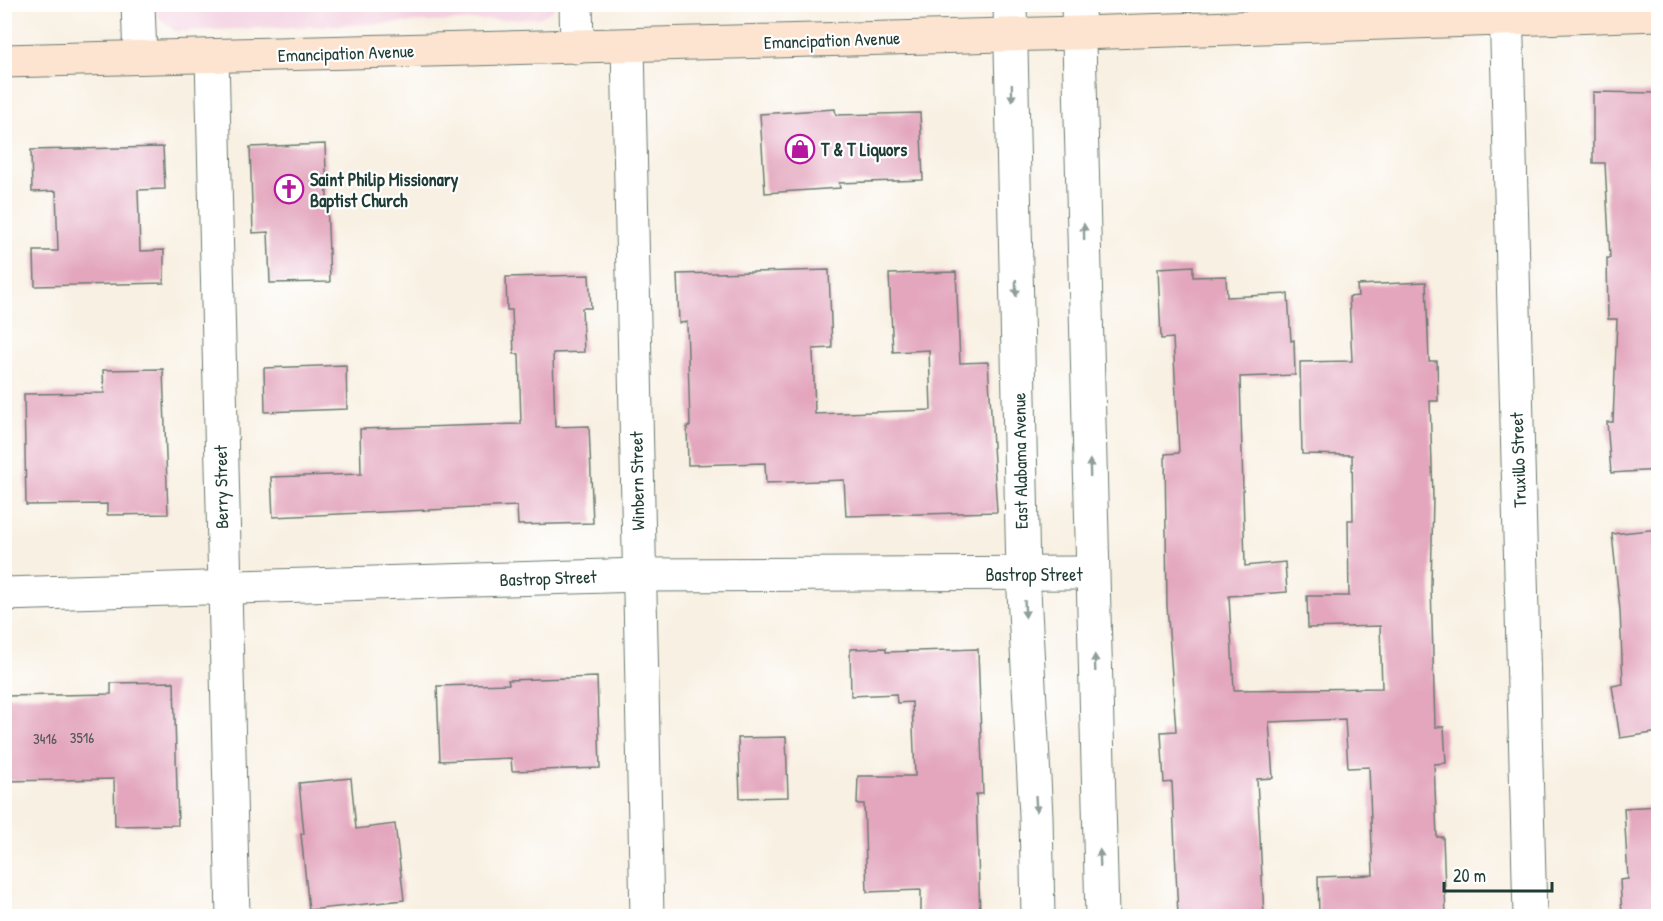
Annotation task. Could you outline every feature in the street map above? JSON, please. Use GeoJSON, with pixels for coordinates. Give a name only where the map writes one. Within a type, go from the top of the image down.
{"type":"FeatureCollection","features":[{"type":"Feature","properties":{"kind":"main road","name":"Emancipation Avenue"},"geometry":{"type":"LineString","coordinates":[[4,61],[628,45],[1010,20],[1506,11],[1659,14]]}},
{"type":"Feature","properties":{"kind":"street"},"geometry":{"type":"LineString","coordinates":[[138,4],[140,57]]}},
{"type":"Feature","properties":{"kind":"street"},"geometry":{"type":"LineString","coordinates":[[576,4],[577,47]]}},
{"type":"Feature","properties":{"kind":"street","name":"Truxillo Street"},"geometry":{"type":"LineString","coordinates":[[1506,11],[1530,916]]}},
{"type":"Feature","properties":{"kind":"street"},"geometry":{"type":"LineString","coordinates":[[1079,19],[1102,916]]}},
{"type":"Feature","properties":{"kind":"street","name":"East Alabama Avenue"},"geometry":{"type":"LineString","coordinates":[[1010,20],[1023,573],[1036,816],[1038,916]]}},
{"type":"Feature","properties":{"kind":"street","name":"Winbern Street"},"geometry":{"type":"LineString","coordinates":[[628,45],[647,916]]}},
{"type":"Feature","properties":{"kind":"street","name":"Berry Street"},"geometry":{"type":"LineString","coordinates":[[212,57],[223,588],[233,916]]}},
{"type":"Feature","properties":{"kind":"street","name":"Bastrop Street"},"geometry":{"type":"LineString","coordinates":[[4,594],[639,575],[1092,573]]}},
{"type":"Feature","properties":{"kind":"shaded area"},"geometry":{"type":"Polygon","coordinates":[[[154,5],[556,5],[552,11],[539,18],[175,31],[158,16],[154,5]]]}},
{"type":"Feature","properties":{"kind":"building"},"geometry":{"type":"Polygon","coordinates":[[[1593,92],[1659,93],[1659,470],[1611,473],[1607,422],[1613,422],[1617,319],[1608,319],[1607,258],[1610,258],[1605,163],[1593,163],[1593,92]]]}},
{"type":"Feature","properties":{"kind":"building"},"geometry":{"type":"Polygon","coordinates":[[[835,109],[836,115],[920,113],[923,180],[839,183],[840,188],[765,193],[760,114],[835,109]]]}},
{"type":"Feature","properties":{"kind":"building","name":"Saint Philip Missionary Baptist Church"},"geometry":{"type":"Polygon","coordinates":[[[325,144],[330,282],[270,283],[268,232],[253,233],[250,147],[325,144]]]}},
{"type":"Feature","properties":{"kind":"building"},"geometry":{"type":"Polygon","coordinates":[[[163,147],[165,189],[138,190],[140,251],[164,250],[164,283],[35,286],[34,251],[58,251],[56,191],[32,192],[31,150],[163,147]]]}},
{"type":"Feature","properties":{"kind":"building"},"geometry":{"type":"Polygon","coordinates":[[[1193,266],[1193,277],[1226,276],[1227,297],[1288,294],[1291,341],[1294,340],[1295,375],[1240,377],[1245,566],[1285,562],[1287,592],[1229,596],[1234,690],[1382,688],[1380,626],[1308,628],[1307,596],[1349,596],[1348,520],[1353,520],[1352,455],[1302,454],[1300,362],[1352,361],[1349,297],[1358,296],[1357,285],[1426,282],[1429,361],[1437,361],[1438,401],[1430,401],[1433,498],[1431,586],[1435,727],[1444,727],[1446,763],[1434,764],[1437,837],[1443,837],[1446,916],[1319,916],[1318,877],[1373,875],[1369,767],[1348,768],[1345,719],[1269,722],[1273,778],[1257,779],[1264,916],[1178,916],[1172,782],[1164,783],[1161,732],[1176,731],[1167,605],[1165,454],[1179,453],[1173,338],[1161,339],[1158,268],[1193,266]]]}},
{"type":"Feature","properties":{"kind":"building"},"geometry":{"type":"Polygon","coordinates":[[[829,270],[832,348],[813,349],[815,414],[931,410],[929,350],[893,352],[889,274],[956,272],[960,363],[988,362],[997,512],[846,516],[844,480],[766,483],[765,463],[688,465],[687,426],[690,426],[687,322],[679,323],[677,274],[829,270]]]}},
{"type":"Feature","properties":{"kind":"building"},"geometry":{"type":"Polygon","coordinates":[[[589,275],[591,308],[582,308],[584,352],[553,353],[555,427],[589,426],[593,523],[518,525],[517,506],[273,517],[271,477],[361,474],[360,429],[521,424],[519,354],[514,354],[512,310],[507,310],[506,277],[589,275]]]}},
{"type":"Feature","properties":{"kind":"building"},"geometry":{"type":"Polygon","coordinates":[[[346,365],[347,409],[265,412],[264,368],[346,365]]]}},
{"type":"Feature","properties":{"kind":"building"},"geometry":{"type":"Polygon","coordinates":[[[163,369],[168,514],[107,515],[107,504],[26,505],[24,394],[104,393],[103,370],[163,369]]]}},
{"type":"Feature","properties":{"kind":"building"},"geometry":{"type":"Polygon","coordinates":[[[1659,529],[1659,732],[1620,738],[1612,686],[1623,684],[1620,610],[1612,534],[1659,529]]]}},
{"type":"Feature","properties":{"kind":"building"},"geometry":{"type":"Polygon","coordinates":[[[886,648],[886,652],[978,649],[983,794],[976,794],[980,916],[921,916],[921,890],[867,892],[864,804],[857,804],[858,776],[915,776],[912,702],[897,703],[896,694],[851,696],[850,649],[886,648]]]}},
{"type":"Feature","properties":{"kind":"building"},"geometry":{"type":"Polygon","coordinates":[[[597,677],[600,768],[512,771],[511,758],[440,761],[437,686],[509,684],[508,680],[597,677]]]}},
{"type":"Feature","properties":{"kind":"building"},"geometry":{"type":"Polygon","coordinates":[[[174,682],[178,825],[115,826],[114,779],[4,781],[4,696],[111,694],[111,683],[174,682]]]}},
{"type":"Feature","properties":{"kind":"building"},"geometry":{"type":"Polygon","coordinates":[[[786,737],[788,797],[740,798],[738,738],[786,737]]]}},
{"type":"Feature","properties":{"kind":"building"},"geometry":{"type":"Polygon","coordinates":[[[351,778],[356,829],[395,824],[404,900],[309,910],[301,834],[304,834],[299,783],[351,778]]]}},
{"type":"Feature","properties":{"kind":"building"},"geometry":{"type":"Polygon","coordinates":[[[1659,806],[1659,916],[1622,916],[1620,880],[1628,879],[1624,808],[1659,806]]]}},
{"type":"Feature","properties":{"kind":"place","name":"T & T Liquors"},"geometry":{"type":"Point","coordinates":[800,149]}},
{"type":"Feature","properties":{"kind":"place","name":"Saint Philip Missionary Baptist Church"},"geometry":{"type":"Point","coordinates":[289,189]}}]}
